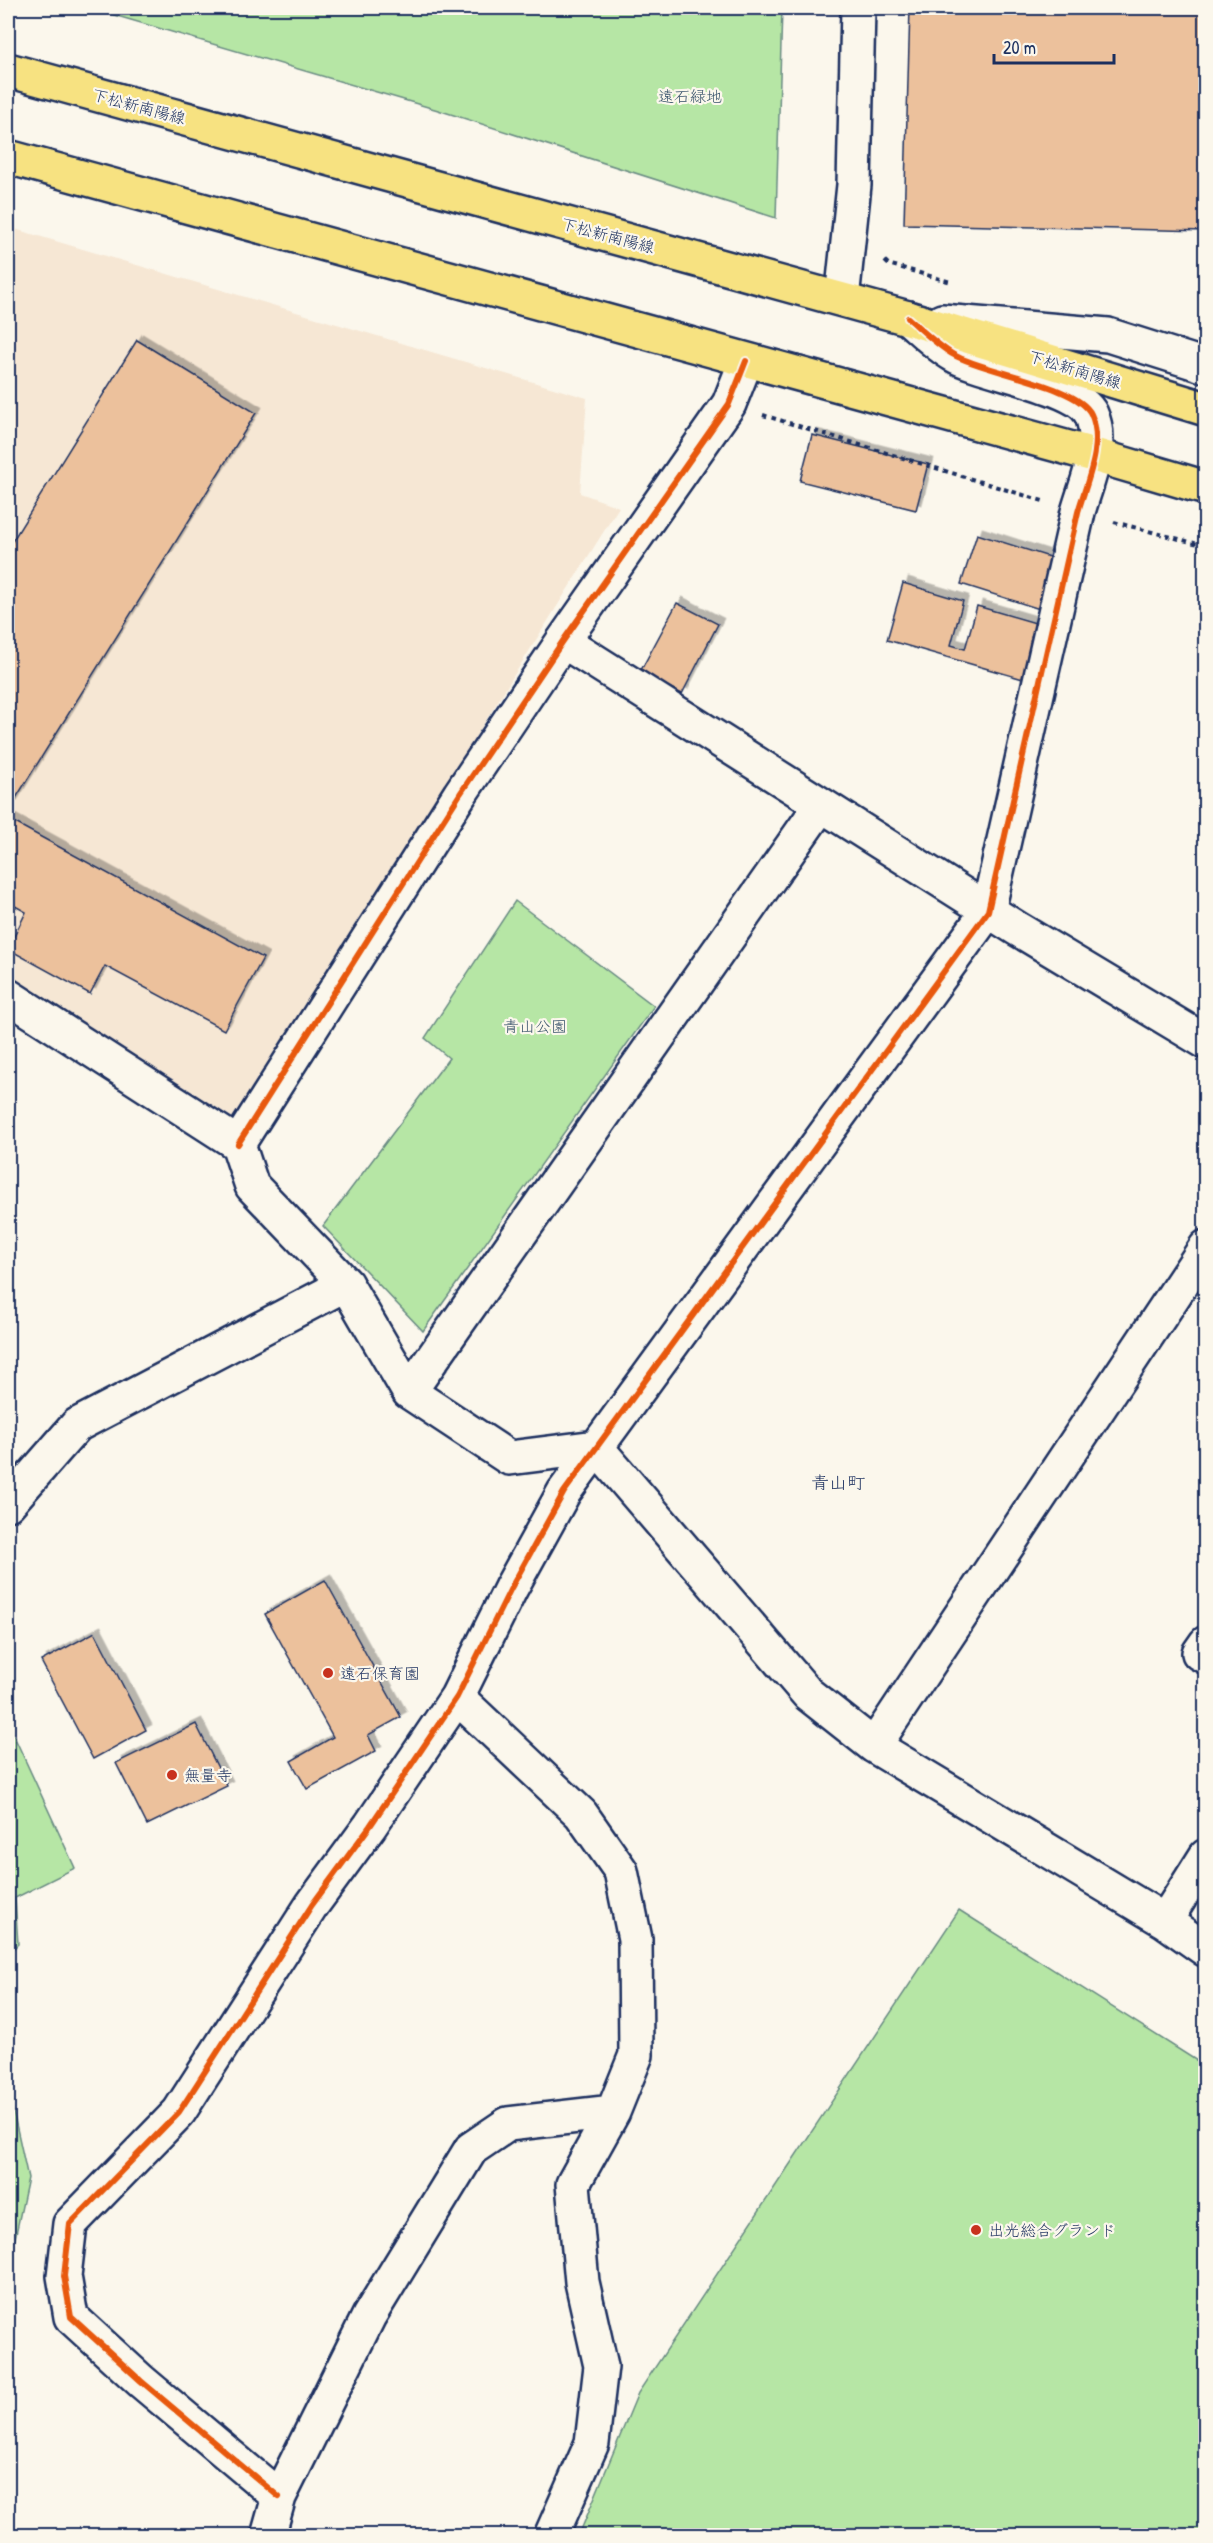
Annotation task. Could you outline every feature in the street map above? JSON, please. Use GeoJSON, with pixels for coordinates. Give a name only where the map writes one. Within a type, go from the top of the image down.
{"type":"FeatureCollection","features":[{"type":"Feature","properties":{"kind":"main road","name":"下松新南陽線"},"geometry":{"type":"LineString","coordinates":[[8,70],[842,299],[1206,409]]}},
{"type":"Feature","properties":{"kind":"main road"},"geometry":{"type":"LineString","coordinates":[[8,157],[1094,455],[1206,488]]}},
{"type":"Feature","properties":{"kind":"street"},"geometry":{"type":"LineString","coordinates":[[842,299],[854,185],[858,8]]}},
{"type":"Feature","properties":{"kind":"street"},"geometry":{"type":"LineString","coordinates":[[908,318],[1108,335],[1206,366]]}},
{"type":"Feature","properties":{"kind":"street"},"geometry":{"type":"LineString","coordinates":[[279,2497],[141,2381],[71,2317],[64,2276],[70,2224],[179,2112],[312,1905],[370,1826],[457,1697],[510,1588],[564,1492],[988,910],[1078,512],[1094,455],[1096,433],[1091,412],[1075,397],[954,356],[908,318]]}},
{"type":"Feature","properties":{"kind":"street"},"geometry":{"type":"LineString","coordinates":[[238,1144],[460,794],[563,641],[729,404],[746,361]]}},
{"type":"Feature","properties":{"kind":"street"},"geometry":{"type":"LineString","coordinates":[[563,641],[988,910],[1206,1042]]}},
{"type":"Feature","properties":{"kind":"street"},"geometry":{"type":"LineString","coordinates":[[409,1392],[821,805]]}},
{"type":"Feature","properties":{"kind":"street"},"geometry":{"type":"LineString","coordinates":[[8,996],[238,1144],[252,1186],[346,1284],[409,1392],[509,1458],[596,1447]]}},
{"type":"Feature","properties":{"kind":"street"},"geometry":{"type":"LineString","coordinates":[[874,1746],[1206,1247]]}},
{"type":"Feature","properties":{"kind":"street"},"geometry":{"type":"LineString","coordinates":[[8,1504],[77,1425],[346,1284]]}},
{"type":"Feature","properties":{"kind":"street"},"geometry":{"type":"LineString","coordinates":[[596,1447],[808,1694],[874,1746],[1165,1921],[1206,1950]]}},
{"type":"Feature","properties":{"kind":"street"},"geometry":{"type":"LineString","coordinates":[[1206,1643],[1199,1653],[1206,1657]]}},
{"type":"Feature","properties":{"kind":"street"},"geometry":{"type":"LineString","coordinates":[[457,1697],[581,1814],[621,1871],[634,1939],[636,2055],[613,2112],[573,2184],[582,2282],[601,2366],[592,2443],[551,2535]]}},
{"type":"Feature","properties":{"kind":"street"},"geometry":{"type":"LineString","coordinates":[[1165,1921],[1206,1856]]}},
{"type":"Feature","properties":{"kind":"street"},"geometry":{"type":"LineString","coordinates":[[268,2535],[279,2497],[369,2316],[471,2149],[508,2124],[613,2112]]}},
{"type":"Feature","properties":{"kind":"path"},"geometry":{"type":"LineString","coordinates":[[762,415],[1052,504]]}},
{"type":"Feature","properties":{"kind":"path"},"geometry":{"type":"LineString","coordinates":[[1104,519],[1206,546]]}},
{"type":"Feature","properties":{"kind":"shaded area"},"geometry":{"type":"Polygon","coordinates":[[[8,227],[587,398],[580,493],[619,507],[234,1124],[8,974],[8,227]]]}},
{"type":"Feature","properties":{"kind":"green space","name":"遠石緑地"},"geometry":{"type":"Polygon","coordinates":[[[90,8],[782,8],[776,218],[438,110],[90,8]]]}},
{"type":"Feature","properties":{"kind":"green space","name":"青山公園"},"geometry":{"type":"Polygon","coordinates":[[[515,901],[654,1006],[423,1331],[323,1226],[449,1058],[425,1038],[515,901]]]}},
{"type":"Feature","properties":{"kind":"green space"},"geometry":{"type":"Polygon","coordinates":[[[8,1723],[75,1868],[15,1898],[18,1944],[8,1954],[8,1723]]]}},
{"type":"Feature","properties":{"kind":"green space","name":"出光総合グランド"},"geometry":{"type":"Polygon","coordinates":[[[959,1910],[1205,2066],[1205,2535],[579,2535],[638,2393],[959,1910]]]}},
{"type":"Feature","properties":{"kind":"green space"},"geometry":{"type":"Polygon","coordinates":[[[8,2088],[28,2178],[14,2243],[8,2250],[8,2088]]]}},
{"type":"Feature","properties":{"kind":"building"},"geometry":{"type":"Polygon","coordinates":[[[910,8],[1206,8],[1206,231],[904,224],[910,8]]]}},
{"type":"Feature","properties":{"kind":"building"},"geometry":{"type":"Polygon","coordinates":[[[137,340],[256,413],[11,806],[8,804],[8,548],[137,340]]]}},
{"type":"Feature","properties":{"kind":"building"},"geometry":{"type":"Polygon","coordinates":[[[812,435],[928,464],[916,510],[800,481],[812,435]]]}},
{"type":"Feature","properties":{"kind":"building"},"geometry":{"type":"Polygon","coordinates":[[[977,534],[1062,561],[1046,611],[961,584],[977,534]]]}},
{"type":"Feature","properties":{"kind":"building"},"geometry":{"type":"Polygon","coordinates":[[[903,583],[963,601],[951,645],[965,649],[977,606],[1039,624],[1023,679],[887,640],[903,583]]]}},
{"type":"Feature","properties":{"kind":"building"},"geometry":{"type":"Polygon","coordinates":[[[677,603],[718,624],[682,694],[640,672],[677,603]]]}},
{"type":"Feature","properties":{"kind":"building"},"geometry":{"type":"Polygon","coordinates":[[[8,819],[263,958],[224,1030],[105,966],[90,994],[8,949],[26,912],[8,902],[8,819]]]}},
{"type":"Feature","properties":{"kind":"building"},"geometry":{"type":"Polygon","coordinates":[[[325,1580],[401,1717],[368,1735],[376,1751],[307,1789],[291,1761],[333,1737],[265,1614],[325,1580]]]}},
{"type":"Feature","properties":{"kind":"building"},"geometry":{"type":"Polygon","coordinates":[[[95,1632],[146,1730],[93,1759],[41,1661],[95,1632]]]}},
{"type":"Feature","properties":{"kind":"building","name":"無量寺"},"geometry":{"type":"Polygon","coordinates":[[[196,1724],[227,1786],[147,1825],[116,1763],[196,1724]]]}},
{"type":"Feature","properties":{"kind":"cycle path"},"geometry":{"type":"LineString","coordinates":[[279,2497],[141,2381],[71,2317],[64,2276],[70,2224],[179,2112],[312,1905],[370,1826],[457,1697],[511,1588],[564,1492],[988,911],[1078,512],[1093,463],[1095,426],[1091,414],[1083,404],[1068,395],[954,355],[936,343],[908,318]]}},
{"type":"Feature","properties":{"kind":"cycle path"},"geometry":{"type":"LineString","coordinates":[[238,1144],[460,794],[563,641],[729,404],[746,361]]}},
{"type":"Feature","properties":{"kind":"place","name":"遠石保育園"},"geometry":{"type":"Point","coordinates":[328,1673]}},
{"type":"Feature","properties":{"kind":"place","name":"無量寺"},"geometry":{"type":"Point","coordinates":[172,1775]}},
{"type":"Feature","properties":{"kind":"place","name":"出光総合グランド"},"geometry":{"type":"Point","coordinates":[976,2230]}},
{"type":"Feature","properties":{"kind":"district","name":"青山町"},"geometry":{"type":"Point","coordinates":[838,1483]}}]}
